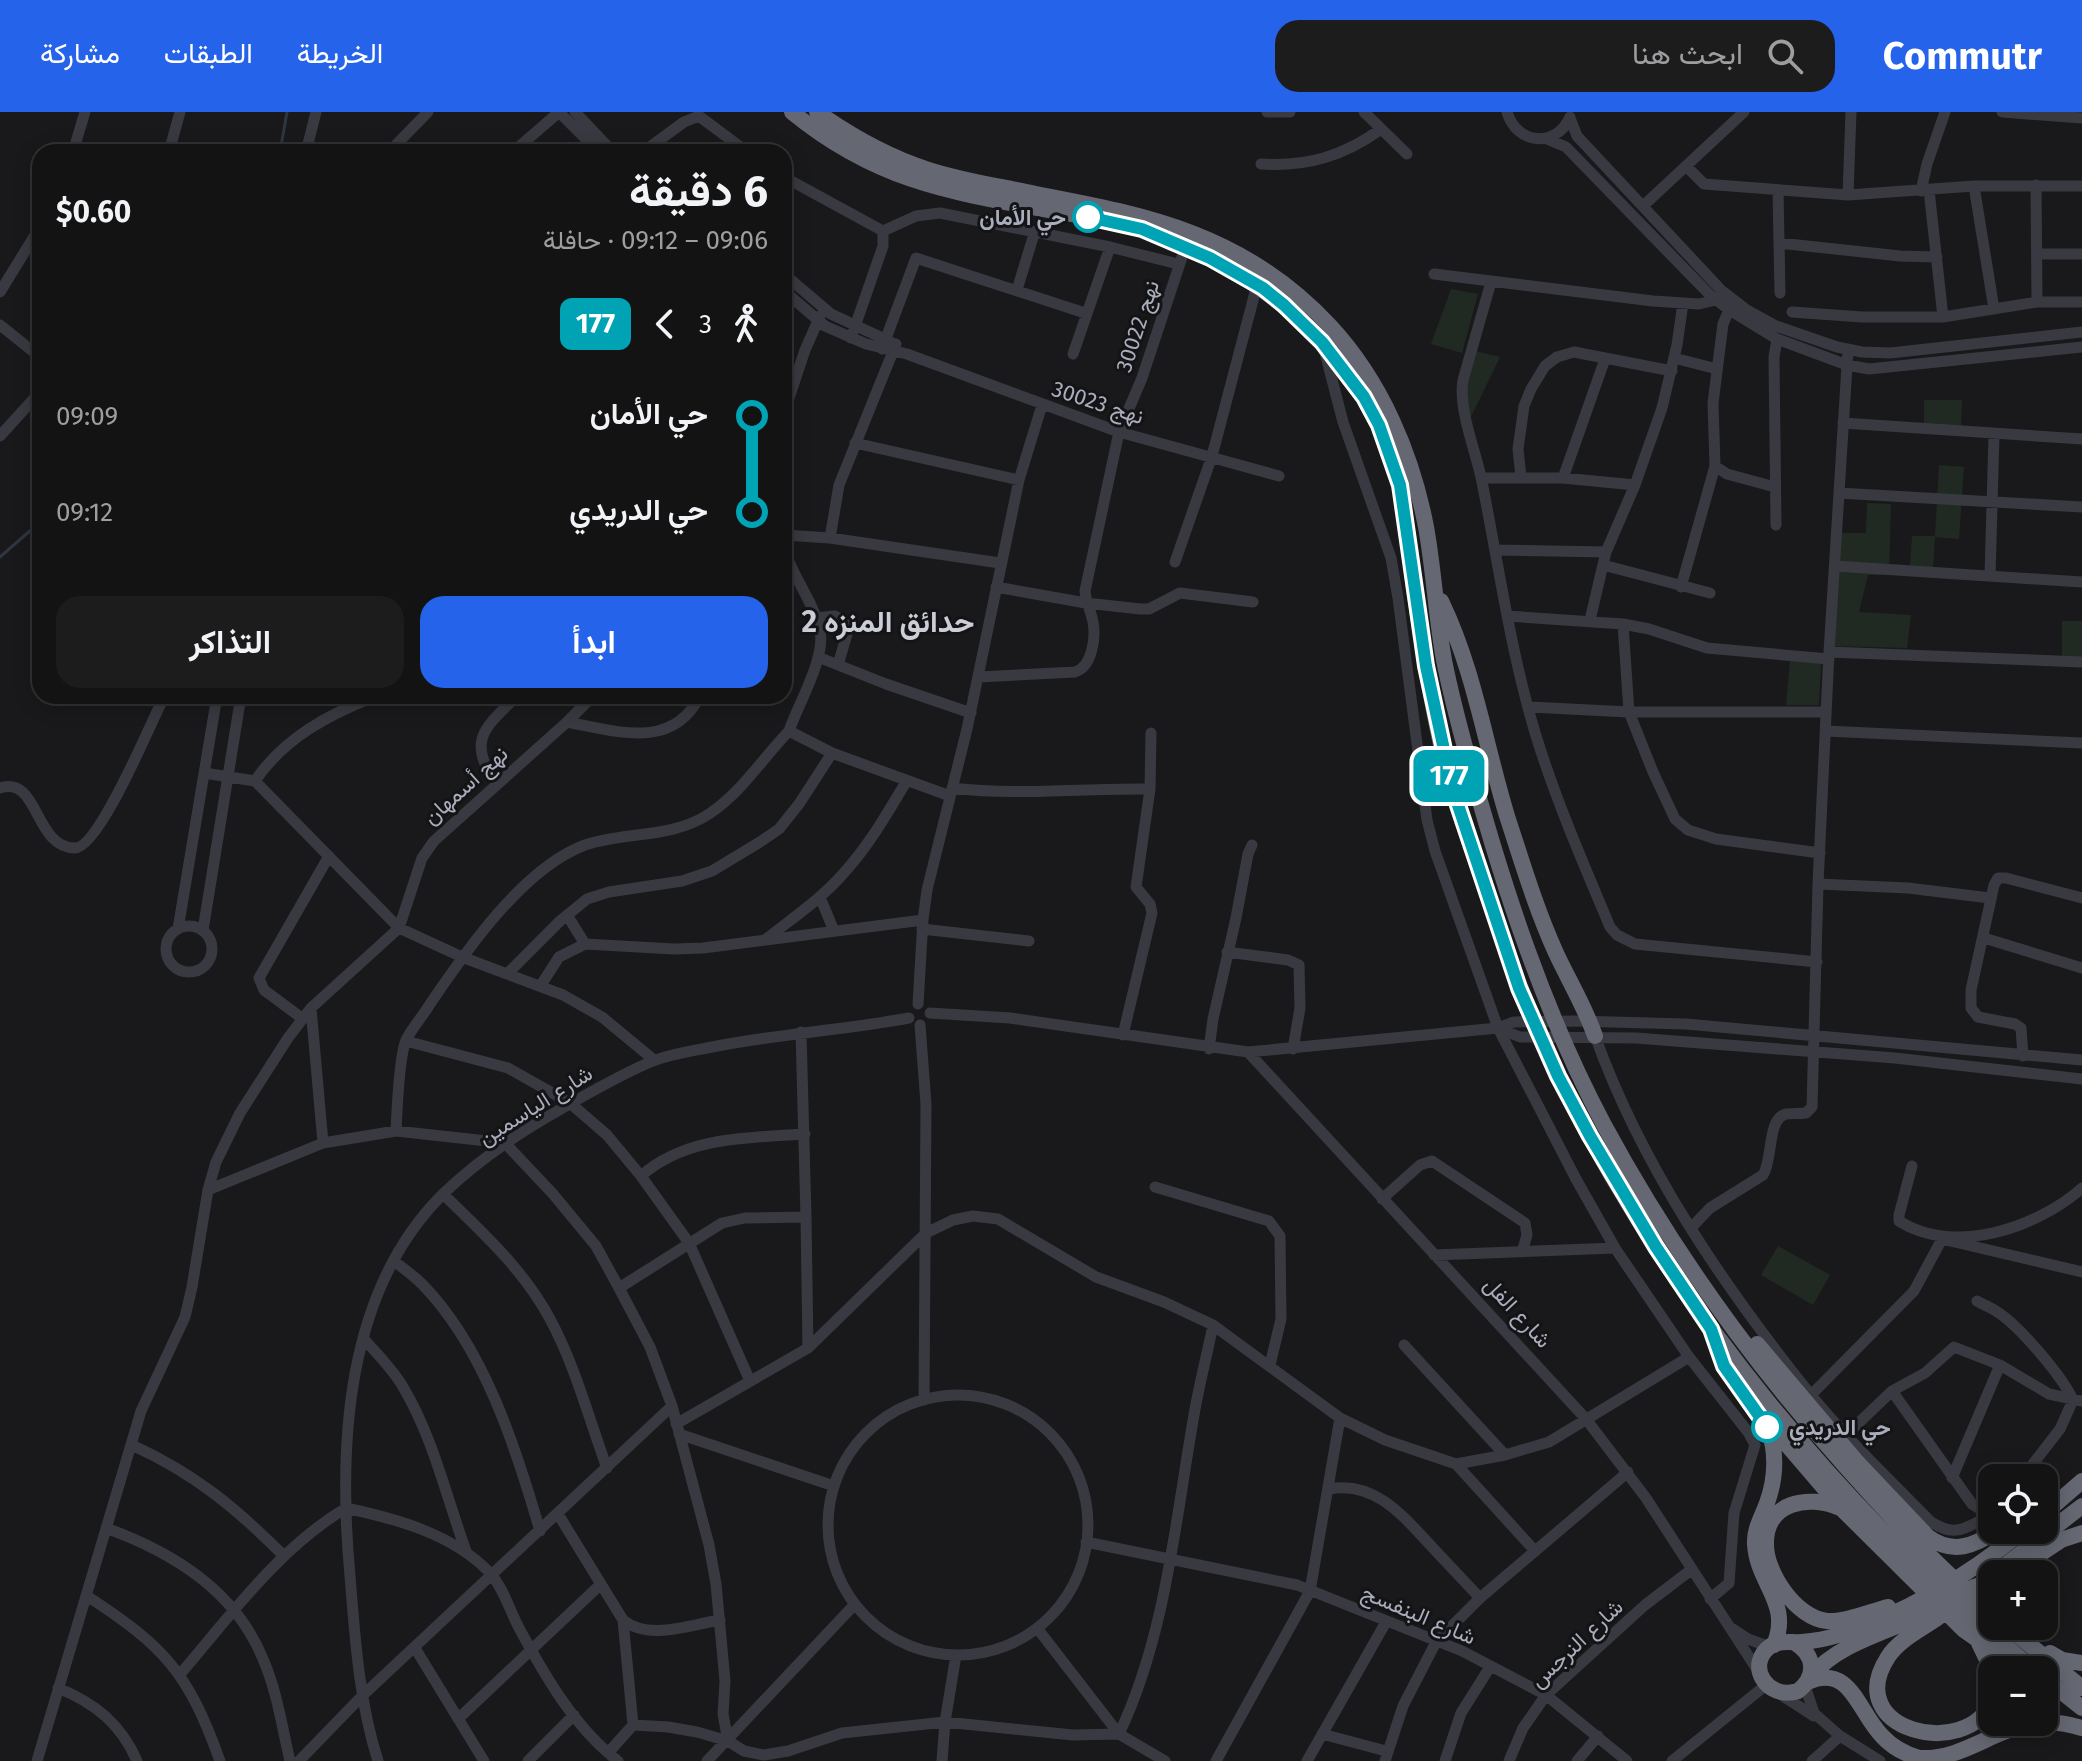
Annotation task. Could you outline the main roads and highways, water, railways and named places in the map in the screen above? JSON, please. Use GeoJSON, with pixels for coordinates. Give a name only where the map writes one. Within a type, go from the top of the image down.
{"type":"FeatureCollection","features":[{"type":"Feature","properties":{"kind":"highway"},"geometry":{"type":"LineString","coordinates":[[792,112],[846,150],[920,184],[955,194],[1110,221],[1239,254],[1294,292],[1334,330],[1364,369],[1392,420],[1415,482],[1426,528],[1444,661],[1496,854],[1539,981],[1602,1121],[1712,1301],[1777,1387],[1884,1511],[1925,1550],[1978,1618]]}},
{"type":"Feature","properties":{"kind":"highway"},"geometry":{"type":"LineString","coordinates":[[817,112],[888,154],[925,169],[1144,215],[1188,239],[1257,285],[1284,305],[1322,342],[1364,397],[1379,425],[1400,485],[1426,666],[1452,787],[1519,988],[1558,1076],[1656,1247],[1711,1329],[1846,1495],[1953,1619],[1978,1625]]}},
{"type":"Feature","properties":{"kind":"highway"},"geometry":{"type":"LineString","coordinates":[[1433,585],[1466,664],[1507,814],[1537,905],[1585,1028]]}},
{"type":"Feature","properties":{"kind":"highway"},"geometry":{"type":"LineString","coordinates":[[1647,1199],[1681,1233],[1742,1325],[1794,1388],[1856,1461],[1928,1537],[1938,1544],[1963,1548],[1978,1542]]}},
{"type":"Feature","properties":{"kind":"highway"},"geometry":{"type":"LineString","coordinates":[[1711,1329],[1724,1366],[1760,1414],[1843,1510],[1978,1621]]}},
{"type":"Feature","properties":{"kind":"highway"},"geometry":{"type":"LineString","coordinates":[[1760,1414],[1768,1429],[1775,1462],[1771,1491],[1757,1526],[1755,1548],[1763,1575],[1779,1609],[1779,1632],[1761,1661],[1767,1684],[1790,1693],[1808,1681],[1826,1659],[1842,1649],[1913,1620],[1978,1584]]}},
{"type":"Feature","properties":{"kind":"highway"},"geometry":{"type":"LineString","coordinates":[[2058,1492],[2082,1479]]}},
{"type":"Feature","properties":{"kind":"highway"},"geometry":{"type":"LineString","coordinates":[[2058,1501],[2082,1479]]}},
{"type":"Feature","properties":{"kind":"highway"},"geometry":{"type":"LineString","coordinates":[[1843,1510],[1831,1504],[1803,1501],[1790,1504],[1772,1519],[1767,1530],[1766,1553],[1791,1601],[1807,1615],[1838,1621],[1920,1599]]}},
{"type":"Feature","properties":{"kind":"highway"},"geometry":{"type":"LineString","coordinates":[[2012,1560],[2082,1506]]}},
{"type":"Feature","properties":{"kind":"highway"},"geometry":{"type":"LineString","coordinates":[[2030,1560],[2061,1540],[2082,1533]]}},
{"type":"Feature","properties":{"kind":"highway"},"geometry":{"type":"LineString","coordinates":[[1772,1646],[1780,1642],[1825,1639],[1860,1628],[1920,1599],[2006,1544]]}},
{"type":"Feature","properties":{"kind":"highway"},"geometry":{"type":"LineString","coordinates":[[1978,1586],[1894,1649],[1882,1669],[1878,1693],[1886,1719],[1894,1729],[1916,1744],[1943,1747],[1965,1739],[1978,1727]]}},
{"type":"Feature","properties":{"kind":"highway"},"geometry":{"type":"LineString","coordinates":[[1992,1640],[2005,1656]]}},
{"type":"Feature","properties":{"kind":"highway"},"geometry":{"type":"LineString","coordinates":[[2025,1640],[2082,1688]]}},
{"type":"Feature","properties":{"kind":"highway"},"geometry":{"type":"LineString","coordinates":[[2031,1640],[2062,1660],[2082,1663]]}},
{"type":"Feature","properties":{"kind":"highway"},"geometry":{"type":"LineString","coordinates":[[1795,1643],[1811,1660],[1808,1681]]}},
{"type":"Feature","properties":{"kind":"highway"},"geometry":{"type":"LineString","coordinates":[[1808,1681],[1826,1677],[1840,1680],[1851,1690],[1881,1736],[1908,1755],[1924,1759],[1957,1758],[2030,1724],[2061,1723],[2082,1728]]}},
{"type":"Feature","properties":{"kind":"highway"},"geometry":{"type":"LineString","coordinates":[[2058,1689],[2082,1708]]}},
{"type":"Feature","properties":{"kind":"waterway"},"geometry":{"type":"LineString","coordinates":[[281,144],[287,112]]}},
{"type":"Feature","properties":{"kind":"waterway"},"geometry":{"type":"LineString","coordinates":[[0,557],[32,529]]}},
{"type":"Feature","properties":{"kind":"place","name":"حي الأمان"},"geometry":{"type":"Point","coordinates":[1088,217]}},
{"type":"Feature","properties":{"kind":"place","name":"حي الدريدي"},"geometry":{"type":"Point","coordinates":[1767,1427]}},
{"type":"Feature","properties":{"kind":"district","name":"حدائق المنزه 2"},"geometry":{"type":"Point","coordinates":[888,622]}}]}
